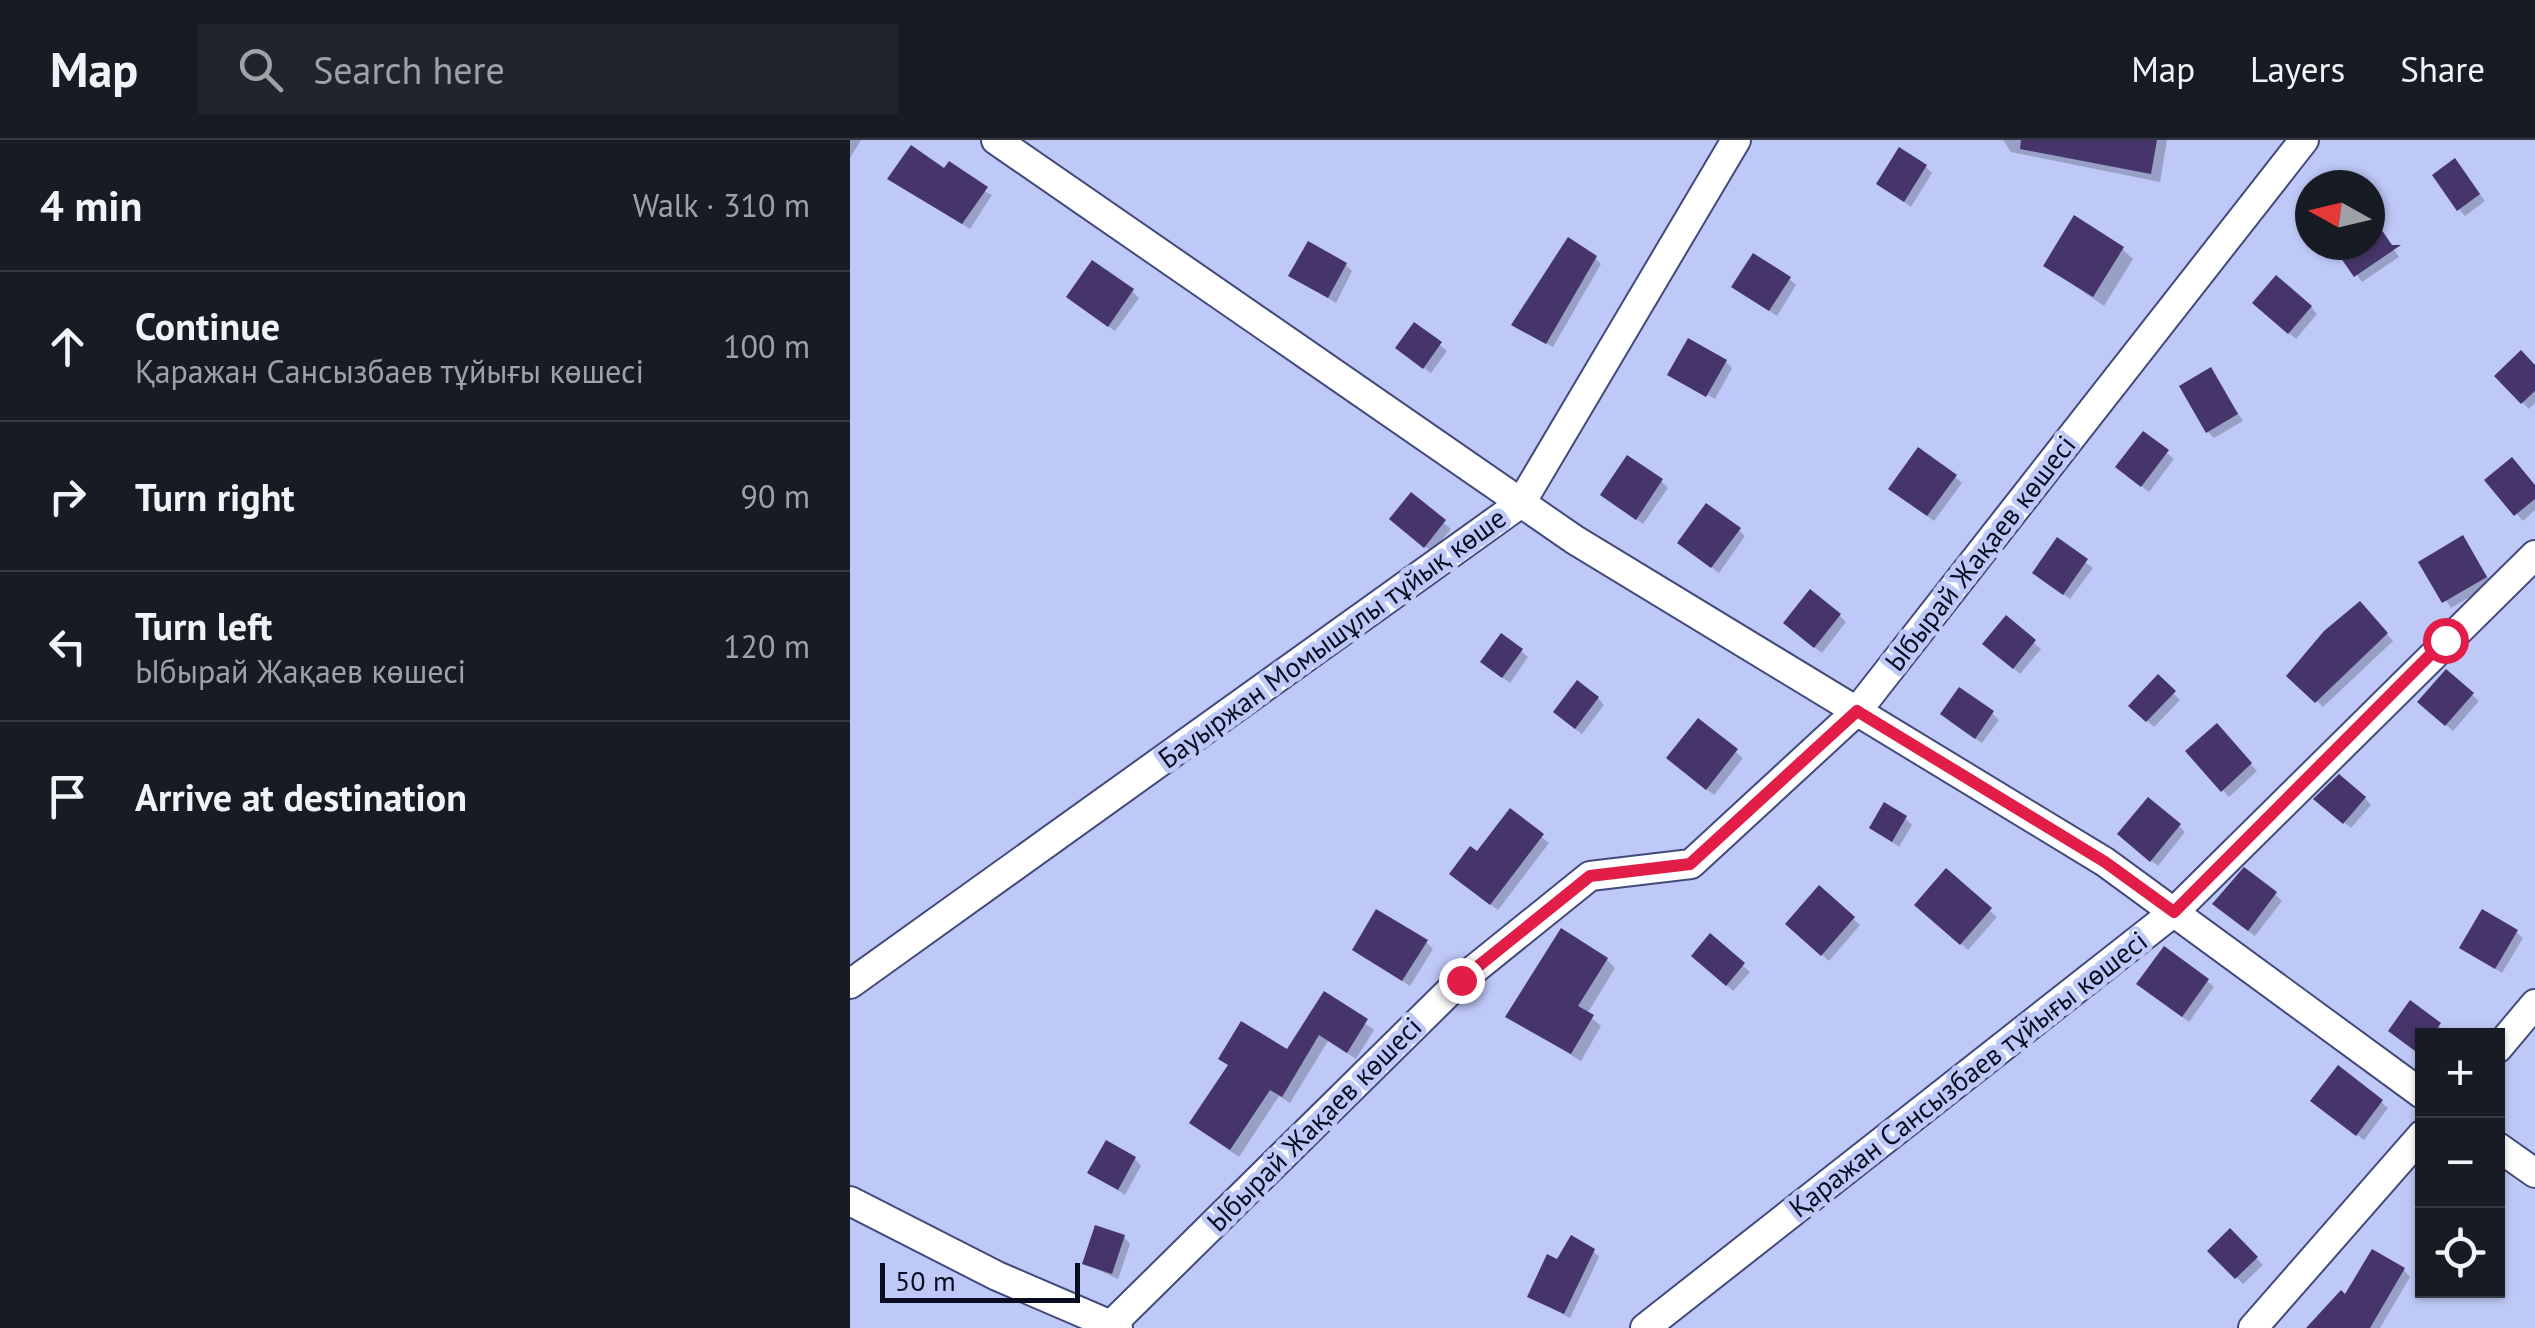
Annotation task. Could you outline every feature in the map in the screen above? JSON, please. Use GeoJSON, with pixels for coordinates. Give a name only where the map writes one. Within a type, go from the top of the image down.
{"type":"FeatureCollection","features":[{"type":"Feature","properties":{"kind":"street"},"geometry":{"type":"LineString","coordinates":[[996,140],[1521,503],[2105,862],[2415,1089]]}},
{"type":"Feature","properties":{"kind":"street","name":"Бауыржан Момышұлы тұйық көше"},"geometry":{"type":"LineString","coordinates":[[850,984],[1521,503],[1736,140]]}},
{"type":"Feature","properties":{"kind":"street","name":"Ыбырай Жақаев көшесі"},"geometry":{"type":"LineString","coordinates":[[1112,1327],[1461,980],[1590,876],[1690,864],[1857,711],[2304,140]]}},
{"type":"Feature","properties":{"kind":"street","name":"Қаражан Сансызбаев тұйығы көшесі"},"geometry":{"type":"LineString","coordinates":[[1645,1328],[2174,912],[2535,555]]}},
{"type":"Feature","properties":{"kind":"street"},"geometry":{"type":"LineString","coordinates":[[2505,1040],[2535,1004]]}},
{"type":"Feature","properties":{"kind":"street"},"geometry":{"type":"LineString","coordinates":[[2253,1328],[2415,1143]]}},
{"type":"Feature","properties":{"kind":"street"},"geometry":{"type":"LineString","coordinates":[[2505,1152],[2535,1173]]}},
{"type":"Feature","properties":{"kind":"street"},"geometry":{"type":"LineString","coordinates":[[850,1202],[996,1276],[1112,1327]]}},
{"type":"Feature","properties":{"kind":"building"},"geometry":{"type":"Polygon","coordinates":[[[2021,140],[2157,140],[2151,174],[2020,149],[2021,140]]]}},
{"type":"Feature","properties":{"kind":"building"},"geometry":{"type":"Polygon","coordinates":[[[911,145],[944,168],[949,161],[988,187],[962,224],[887,179],[911,145]]]}},
{"type":"Feature","properties":{"kind":"building"},"geometry":{"type":"Polygon","coordinates":[[[1899,147],[1927,165],[1904,202],[1876,184],[1899,147]]]}},
{"type":"Feature","properties":{"kind":"building"},"geometry":{"type":"Polygon","coordinates":[[[2455,158],[2480,194],[2457,211],[2432,175],[2455,158]]]}},
{"type":"Feature","properties":{"kind":"building"},"geometry":{"type":"Polygon","coordinates":[[[2074,215],[2124,247],[2093,297],[2043,266],[2074,215]]]}},
{"type":"Feature","properties":{"kind":"building"},"geometry":{"type":"Polygon","coordinates":[[[2385,235],[2392,245],[2401,245],[2385,256],[2385,235]]]}},
{"type":"Feature","properties":{"kind":"building"},"geometry":{"type":"Polygon","coordinates":[[[1568,237],[1597,256],[1546,344],[1511,325],[1568,237]]]}},
{"type":"Feature","properties":{"kind":"building"},"geometry":{"type":"Polygon","coordinates":[[[1308,241],[1347,263],[1328,298],[1288,276],[1308,241]]]}},
{"type":"Feature","properties":{"kind":"building"},"geometry":{"type":"Polygon","coordinates":[[[1753,253],[1791,277],[1769,311],[1731,287],[1753,253]]]}},
{"type":"Feature","properties":{"kind":"building"},"geometry":{"type":"Polygon","coordinates":[[[1092,260],[1134,289],[1108,327],[1066,297],[1092,260]]]}},
{"type":"Feature","properties":{"kind":"building"},"geometry":{"type":"Polygon","coordinates":[[[2342,260],[2379,260],[2354,277],[2342,260]]]}},
{"type":"Feature","properties":{"kind":"building"},"geometry":{"type":"Polygon","coordinates":[[[2276,275],[2312,306],[2288,334],[2252,303],[2276,275]]]}},
{"type":"Feature","properties":{"kind":"building"},"geometry":{"type":"Polygon","coordinates":[[[1414,322],[1442,342],[1423,369],[1395,348],[1414,322]]]}},
{"type":"Feature","properties":{"kind":"building"},"geometry":{"type":"Polygon","coordinates":[[[1688,338],[1727,360],[1706,397],[1667,375],[1688,338]]]}},
{"type":"Feature","properties":{"kind":"building"},"geometry":{"type":"Polygon","coordinates":[[[2521,350],[2535,365],[2535,391],[2521,404],[2494,376],[2521,350]]]}},
{"type":"Feature","properties":{"kind":"building"},"geometry":{"type":"Polygon","coordinates":[[[2211,367],[2238,414],[2206,433],[2179,386],[2211,367]]]}},
{"type":"Feature","properties":{"kind":"building"},"geometry":{"type":"Polygon","coordinates":[[[2143,431],[2169,450],[2141,487],[2115,467],[2143,431]]]}},
{"type":"Feature","properties":{"kind":"building"},"geometry":{"type":"Polygon","coordinates":[[[1918,447],[1957,475],[1927,516],[1888,489],[1918,447]]]}},
{"type":"Feature","properties":{"kind":"building"},"geometry":{"type":"Polygon","coordinates":[[[1627,455],[1663,479],[1636,520],[1600,495],[1627,455]]]}},
{"type":"Feature","properties":{"kind":"building"},"geometry":{"type":"Polygon","coordinates":[[[2512,457],[2535,485],[2535,499],[2514,516],[2484,480],[2512,457]]]}},
{"type":"Feature","properties":{"kind":"building"},"geometry":{"type":"Polygon","coordinates":[[[1411,492],[1446,520],[1424,548],[1389,519],[1411,492]]]}},
{"type":"Feature","properties":{"kind":"building"},"geometry":{"type":"Polygon","coordinates":[[[1706,503],[1741,528],[1711,568],[1677,543],[1706,503]]]}},
{"type":"Feature","properties":{"kind":"building"},"geometry":{"type":"Polygon","coordinates":[[[2463,535],[2487,577],[2442,603],[2418,562],[2463,535]]]}},
{"type":"Feature","properties":{"kind":"building"},"geometry":{"type":"Polygon","coordinates":[[[2057,537],[2088,559],[2063,595],[2032,573],[2057,537]]]}},
{"type":"Feature","properties":{"kind":"building"},"geometry":{"type":"Polygon","coordinates":[[[1810,589],[1841,614],[1814,648],[1783,623],[1810,589]]]}},
{"type":"Feature","properties":{"kind":"building"},"geometry":{"type":"Polygon","coordinates":[[[2360,601],[2388,633],[2315,703],[2286,676],[2324,631],[2360,601]]]}},
{"type":"Feature","properties":{"kind":"building"},"geometry":{"type":"Polygon","coordinates":[[[2006,615],[2036,640],[2013,669],[1982,644],[2006,615]]]}},
{"type":"Feature","properties":{"kind":"building"},"geometry":{"type":"Polygon","coordinates":[[[1501,633],[1523,649],[1502,678],[1480,662],[1501,633]]]}},
{"type":"Feature","properties":{"kind":"building"},"geometry":{"type":"Polygon","coordinates":[[[2446,669],[2474,693],[2445,726],[2417,702],[2446,669]]]}},
{"type":"Feature","properties":{"kind":"building"},"geometry":{"type":"Polygon","coordinates":[[[2158,674],[2176,691],[2146,722],[2128,706],[2158,674]]]}},
{"type":"Feature","properties":{"kind":"building"},"geometry":{"type":"Polygon","coordinates":[[[1577,680],[1599,697],[1575,729],[1553,712],[1577,680]]]}},
{"type":"Feature","properties":{"kind":"building"},"geometry":{"type":"Polygon","coordinates":[[[1959,687],[1994,711],[1975,739],[1940,714],[1959,687]]]}},
{"type":"Feature","properties":{"kind":"building"},"geometry":{"type":"Polygon","coordinates":[[[1698,718],[1738,749],[1706,790],[1666,758],[1698,718]]]}},
{"type":"Feature","properties":{"kind":"building"},"geometry":{"type":"Polygon","coordinates":[[[2217,723],[2252,763],[2221,792],[2185,751],[2217,723]]]}},
{"type":"Feature","properties":{"kind":"building"},"geometry":{"type":"Polygon","coordinates":[[[2339,774],[2366,797],[2343,824],[2313,799],[2339,774]]]}},
{"type":"Feature","properties":{"kind":"building"},"geometry":{"type":"Polygon","coordinates":[[[2148,797],[2181,824],[2150,862],[2117,834],[2148,797]]]}},
{"type":"Feature","properties":{"kind":"building"},"geometry":{"type":"Polygon","coordinates":[[[1884,802],[1907,816],[1892,842],[1869,828],[1884,802]]]}},
{"type":"Feature","properties":{"kind":"building"},"geometry":{"type":"Polygon","coordinates":[[[1510,808],[1544,834],[1490,905],[1449,874],[1470,846],[1477,851],[1510,808]]]}},
{"type":"Feature","properties":{"kind":"building"},"geometry":{"type":"Polygon","coordinates":[[[2244,867],[2277,892],[2248,931],[2212,904],[2244,867]]]}},
{"type":"Feature","properties":{"kind":"building"},"geometry":{"type":"Polygon","coordinates":[[[1946,868],[1992,908],[1960,945],[1914,905],[1946,868]]]}},
{"type":"Feature","properties":{"kind":"building"},"geometry":{"type":"Polygon","coordinates":[[[1819,885],[1855,917],[1821,956],[1785,924],[1819,885]]]}},
{"type":"Feature","properties":{"kind":"building"},"geometry":{"type":"Polygon","coordinates":[[[1376,909],[1428,940],[1402,981],[1352,950],[1376,909]]]}},
{"type":"Feature","properties":{"kind":"building"},"geometry":{"type":"Polygon","coordinates":[[[2482,909],[2518,930],[2495,969],[2459,948],[2482,909]]]}},
{"type":"Feature","properties":{"kind":"building"},"geometry":{"type":"Polygon","coordinates":[[[1561,928],[1608,958],[1578,1006],[1594,1015],[1571,1054],[1505,1017],[1561,928]]]}},
{"type":"Feature","properties":{"kind":"building"},"geometry":{"type":"Polygon","coordinates":[[[1710,933],[1745,963],[1726,986],[1691,956],[1710,933]]]}},
{"type":"Feature","properties":{"kind":"building"},"geometry":{"type":"Polygon","coordinates":[[[2164,946],[2209,979],[2182,1017],[2136,984],[2164,946]]]}},
{"type":"Feature","properties":{"kind":"building"},"geometry":{"type":"Polygon","coordinates":[[[1324,991],[1368,1019],[1347,1053],[1319,1035],[1282,1097],[1270,1090],[1230,1150],[1189,1123],[1228,1065],[1218,1059],[1241,1021],[1287,1049],[1324,991]]]}},
{"type":"Feature","properties":{"kind":"building"},"geometry":{"type":"Polygon","coordinates":[[[2410,1000],[2441,1023],[2438,1028],[2415,1028],[2415,1051],[2388,1031],[2410,1000]]]}},
{"type":"Feature","properties":{"kind":"building"},"geometry":{"type":"Polygon","coordinates":[[[2338,1065],[2383,1100],[2356,1136],[2310,1101],[2338,1065]]]}},
{"type":"Feature","properties":{"kind":"building"},"geometry":{"type":"Polygon","coordinates":[[[1106,1140],[1136,1157],[1118,1190],[1087,1173],[1106,1140]]]}},
{"type":"Feature","properties":{"kind":"building"},"geometry":{"type":"Polygon","coordinates":[[[1095,1225],[1125,1235],[1112,1274],[1082,1264],[1095,1225]]]}},
{"type":"Feature","properties":{"kind":"building"},"geometry":{"type":"Polygon","coordinates":[[[2230,1228],[2258,1257],[2235,1279],[2207,1251],[2230,1228]]]}},
{"type":"Feature","properties":{"kind":"building"},"geometry":{"type":"Polygon","coordinates":[[[1571,1235],[1595,1249],[1564,1314],[1527,1297],[1547,1254],[1557,1259],[1571,1235]]]}},
{"type":"Feature","properties":{"kind":"building"},"geometry":{"type":"Polygon","coordinates":[[[2372,1249],[2405,1268],[2370,1328],[2306,1328],[2341,1290],[2345,1294],[2372,1249]]]}},
{"type":"Feature","properties":{"kind":"route"},"geometry":{"type":"LineString","coordinates":[[1461,980],[1590,876],[1690,864],[1857,711],[2105,862],[2174,912],[2445,640]]}}]}
